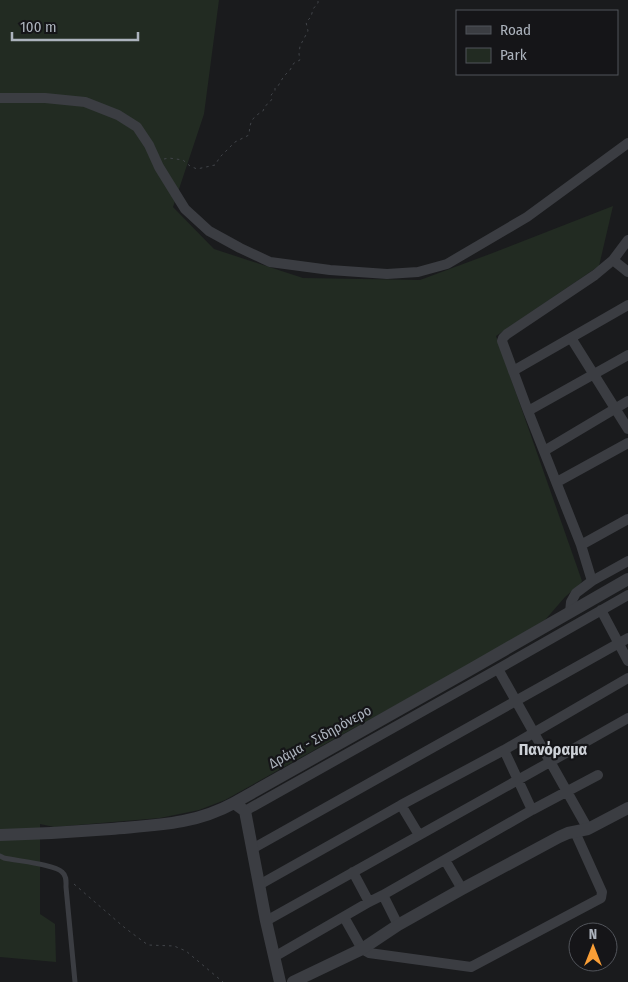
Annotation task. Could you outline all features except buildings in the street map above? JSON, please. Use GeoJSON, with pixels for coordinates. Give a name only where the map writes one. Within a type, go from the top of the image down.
{"type":"FeatureCollection","features":[{"type":"Feature","properties":{"kind":"street"},"geometry":{"type":"LineString","coordinates":[[0,98],[45,98],[85,102],[118,115],[137,126],[150,145],[156,161],[185,209],[209,231],[270,262],[330,270],[387,274],[418,272],[447,264],[527,217],[628,143]]}},
{"type":"Feature","properties":{"kind":"street"},"geometry":{"type":"LineString","coordinates":[[592,581],[581,545],[503,344],[503,338],[596,275],[613,260],[628,240]]}},
{"type":"Feature","properties":{"kind":"street"},"geometry":{"type":"LineString","coordinates":[[613,260],[628,272]]}},
{"type":"Feature","properties":{"kind":"street"},"geometry":{"type":"LineString","coordinates":[[513,371],[627,309]]}},
{"type":"Feature","properties":{"kind":"street"},"geometry":{"type":"LineString","coordinates":[[571,338],[628,429]]}},
{"type":"Feature","properties":{"kind":"street"},"geometry":{"type":"LineString","coordinates":[[528,411],[628,355]]}},
{"type":"Feature","properties":{"kind":"street"},"geometry":{"type":"LineString","coordinates":[[544,451],[628,401]]}},
{"type":"Feature","properties":{"kind":"street"},"geometry":{"type":"LineString","coordinates":[[557,482],[628,444]]}},
{"type":"Feature","properties":{"kind":"street"},"geometry":{"type":"LineString","coordinates":[[581,545],[628,519]]}},
{"type":"Feature","properties":{"kind":"street"},"geometry":{"type":"LineString","coordinates":[[570,612],[571,602],[576,593],[592,581],[628,561]]}},
{"type":"Feature","properties":{"kind":"street","name":"Δράμα - Σιδηρόνερο"},"geometry":{"type":"LineString","coordinates":[[0,836],[173,823],[239,807],[628,579]]}},
{"type":"Feature","properties":{"kind":"street"},"geometry":{"type":"LineString","coordinates":[[280,982],[252,850],[239,807],[498,669],[628,595]]}},
{"type":"Feature","properties":{"kind":"street"},"geometry":{"type":"LineString","coordinates":[[601,610],[628,661]]}},
{"type":"Feature","properties":{"kind":"street"},"geometry":{"type":"LineString","coordinates":[[252,850],[628,638]]}},
{"type":"Feature","properties":{"kind":"street"},"geometry":{"type":"LineString","coordinates":[[344,916],[362,949],[369,953],[471,967],[599,900],[602,892],[567,792],[498,669]]}},
{"type":"Feature","properties":{"kind":"street"},"geometry":{"type":"LineString","coordinates":[[259,885],[401,805],[504,750],[628,678]]}},
{"type":"Feature","properties":{"kind":"street"},"geometry":{"type":"LineString","coordinates":[[266,920],[628,718]]}},
{"type":"Feature","properties":{"kind":"street"},"geometry":{"type":"LineString","coordinates":[[504,750],[532,810]]}},
{"type":"Feature","properties":{"kind":"street"},"geometry":{"type":"LineString","coordinates":[[274,956],[532,810],[598,775]]}},
{"type":"Feature","properties":{"kind":"street"},"geometry":{"type":"LineString","coordinates":[[401,805],[419,835]]}},
{"type":"Feature","properties":{"kind":"street"},"geometry":{"type":"LineString","coordinates":[[293,982],[362,949],[462,889],[559,837],[581,831],[628,808]]}},
{"type":"Feature","properties":{"kind":"street"},"geometry":{"type":"LineString","coordinates":[[0,830],[23,835]]}},
{"type":"Feature","properties":{"kind":"street"},"geometry":{"type":"LineString","coordinates":[[445,860],[462,889]]}},
{"type":"Feature","properties":{"kind":"street"},"geometry":{"type":"LineString","coordinates":[[353,872],[369,902]]}},
{"type":"Feature","properties":{"kind":"street"},"geometry":{"type":"LineString","coordinates":[[383,895],[398,926]]}},
{"type":"Feature","properties":{"kind":"lane"},"geometry":{"type":"LineString","coordinates":[[0,856],[47,866],[62,871],[66,876],[75,982]]}},
{"type":"Feature","properties":{"kind":"path"},"geometry":{"type":"LineString","coordinates":[[156,161],[169,158],[183,160],[196,168],[215,165],[235,142],[249,135],[251,121],[263,111],[272,99],[275,88],[294,63],[300,60],[300,46],[308,31],[306,22],[311,17],[312,9],[318,3],[318,0]]}},
{"type":"Feature","properties":{"kind":"path"},"geometry":{"type":"LineString","coordinates":[[66,876],[125,928],[148,945],[174,946],[186,951],[223,982]]}},
{"type":"Feature","properties":{"kind":"green space"},"geometry":{"type":"Polygon","coordinates":[[[0,0],[219,0],[204,114],[173,207],[214,249],[303,278],[420,280],[613,206],[599,266],[496,336],[582,581],[580,584],[565,597],[545,620],[473,663],[225,800],[199,810],[160,818],[54,827],[40,824],[40,914],[55,924],[56,962],[0,957],[0,0]]]}},
{"type":"Feature","properties":{"kind":"district","name":"Πανόραμα"},"geometry":{"type":"Point","coordinates":[553,749]}}]}
